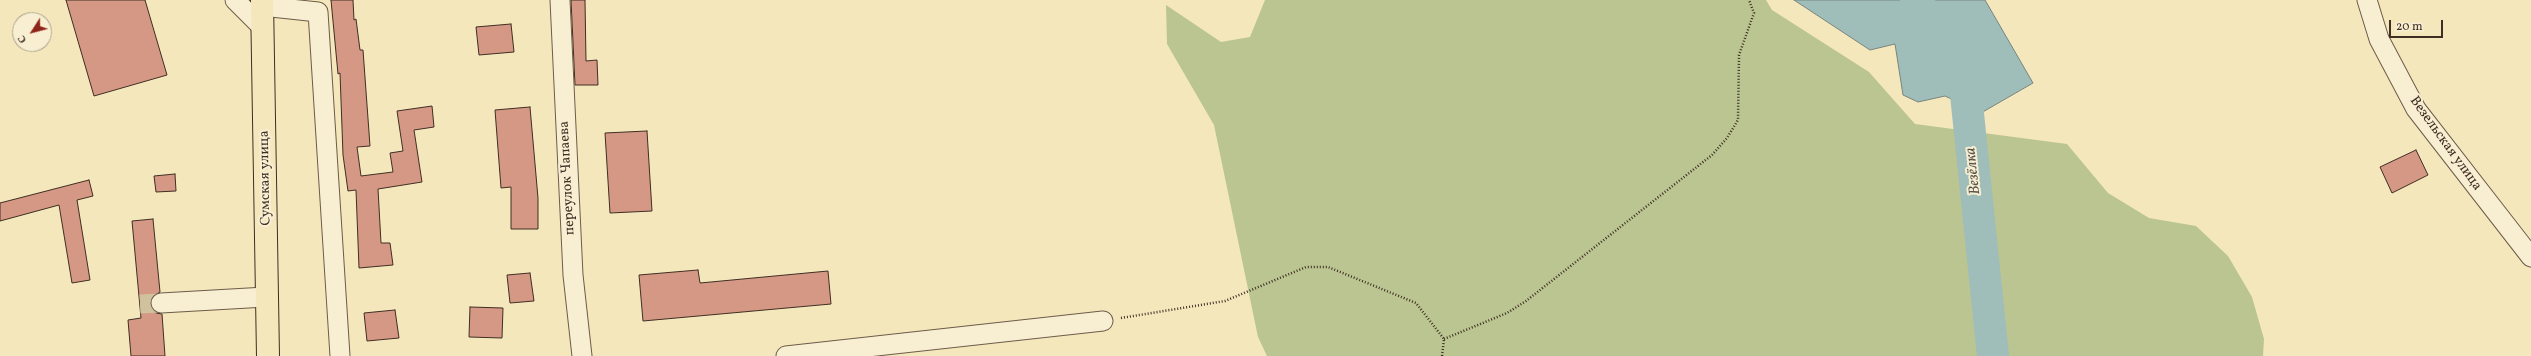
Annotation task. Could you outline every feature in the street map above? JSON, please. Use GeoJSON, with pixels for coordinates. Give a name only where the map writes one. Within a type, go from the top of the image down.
{"type":"FeatureCollection","features":[{"type":"Feature","properties":{"kind":"main road","name":"Сумская улица"},"geometry":{"type":"LineString","coordinates":[[262,3],[268,356]]}},
{"type":"Feature","properties":{"kind":"street"},"geometry":{"type":"LineString","coordinates":[[235,0],[263,28]]}},
{"type":"Feature","properties":{"kind":"street","name":"переулок Чапаева"},"geometry":{"type":"LineString","coordinates":[[560,0],[573,275],[582,356]]}},
{"type":"Feature","properties":{"kind":"street","name":"Везельская улица"},"geometry":{"type":"LineString","coordinates":[[2367,0],[2379,39],[2416,109],[2531,257]]}},
{"type":"Feature","properties":{"kind":"street"},"geometry":{"type":"LineString","coordinates":[[262,3],[318,12],[340,356]]}},
{"type":"Feature","properties":{"kind":"street"},"geometry":{"type":"LineString","coordinates":[[161,303],[266,297]]}},
{"type":"Feature","properties":{"kind":"street"},"geometry":{"type":"LineString","coordinates":[[786,356],[1103,321]]}},
{"type":"Feature","properties":{"kind":"path"},"geometry":{"type":"LineString","coordinates":[[1444,339],[1506,313],[1526,301],[1712,155],[1727,138],[1738,120],[1739,55],[1754,13],[1750,0]]}},
{"type":"Feature","properties":{"kind":"path"},"geometry":{"type":"LineString","coordinates":[[1103,321],[1225,301],[1306,267],[1328,267],[1416,304],[1444,339],[1442,356]]}},
{"type":"Feature","properties":{"kind":"green space"},"geometry":{"type":"Polygon","coordinates":[[[1265,0],[1766,0],[1772,10],[1869,72],[1915,124],[2067,144],[2108,193],[2149,218],[2196,226],[2228,256],[2252,297],[2264,339],[2263,356],[1267,356],[1258,337],[1214,125],[1167,44],[1166,5],[1221,42],[1250,37],[1265,0]]]}},
{"type":"Feature","properties":{"kind":"water"},"geometry":{"type":"Polygon","coordinates":[[[1794,0],[1985,0],[2033,83],[1981,113],[1945,96],[1918,102],[1903,95],[1895,44],[1870,50],[1794,0]]]}},
{"type":"Feature","properties":{"kind":"building"},"geometry":{"type":"Polygon","coordinates":[[[66,0],[145,0],[167,75],[94,96],[66,0]]]}},
{"type":"Feature","properties":{"kind":"building"},"geometry":{"type":"Polygon","coordinates":[[[331,0],[353,0],[354,20],[356,19],[360,50],[363,50],[370,146],[357,147],[361,176],[393,172],[390,153],[403,151],[397,111],[432,106],[434,127],[414,130],[422,182],[378,189],[381,243],[390,243],[393,265],[359,268],[356,190],[348,191],[343,155],[340,73],[338,74],[331,0]]]}},
{"type":"Feature","properties":{"kind":"building"},"geometry":{"type":"Polygon","coordinates":[[[571,0],[585,0],[586,61],[597,60],[598,85],[575,85],[571,0]]]}},
{"type":"Feature","properties":{"kind":"building"},"geometry":{"type":"Polygon","coordinates":[[[511,24],[514,52],[479,55],[476,27],[511,24]]]}},
{"type":"Feature","properties":{"kind":"building"},"geometry":{"type":"Polygon","coordinates":[[[530,107],[538,198],[538,229],[511,229],[511,187],[501,188],[495,110],[530,107]]]}},
{"type":"Feature","properties":{"kind":"building"},"geometry":{"type":"Polygon","coordinates":[[[647,131],[652,211],[610,213],[605,133],[647,131]]]}},
{"type":"Feature","properties":{"kind":"building"},"geometry":{"type":"Polygon","coordinates":[[[2416,150],[2428,175],[2392,193],[2380,167],[2416,150]]]}},
{"type":"Feature","properties":{"kind":"building"},"geometry":{"type":"Polygon","coordinates":[[[175,174],[176,191],[156,192],[154,176],[175,174]]]}},
{"type":"Feature","properties":{"kind":"building"},"geometry":{"type":"Polygon","coordinates":[[[89,180],[93,196],[77,200],[90,280],[72,283],[59,205],[0,221],[0,203],[89,180]]]}},
{"type":"Feature","properties":{"kind":"building"},"geometry":{"type":"Polygon","coordinates":[[[153,219],[160,292],[151,298],[150,304],[156,313],[162,314],[165,356],[131,356],[128,320],[141,318],[132,221],[153,219]]]}},
{"type":"Feature","properties":{"kind":"building"},"geometry":{"type":"Polygon","coordinates":[[[698,270],[700,283],[828,271],[831,304],[643,321],[639,275],[698,270]]]}},
{"type":"Feature","properties":{"kind":"building"},"geometry":{"type":"Polygon","coordinates":[[[530,273],[534,301],[510,303],[507,275],[530,273]]]}},
{"type":"Feature","properties":{"kind":"building"},"geometry":{"type":"Polygon","coordinates":[[[470,307],[503,308],[502,338],[469,337],[470,307]]]}},
{"type":"Feature","properties":{"kind":"building"},"geometry":{"type":"Polygon","coordinates":[[[395,310],[399,338],[367,341],[364,313],[395,310]]]}},
{"type":"Feature","properties":{"kind":"waterway","name":"Везёлка"},"geometry":{"type":"LineString","coordinates":[[1916,0],[1964,75],[1993,356]]}},
{"type":"Feature","properties":{"kind":"tunnel"},"geometry":{"type":"LineString","coordinates":[[140,304],[161,303]]}}]}
